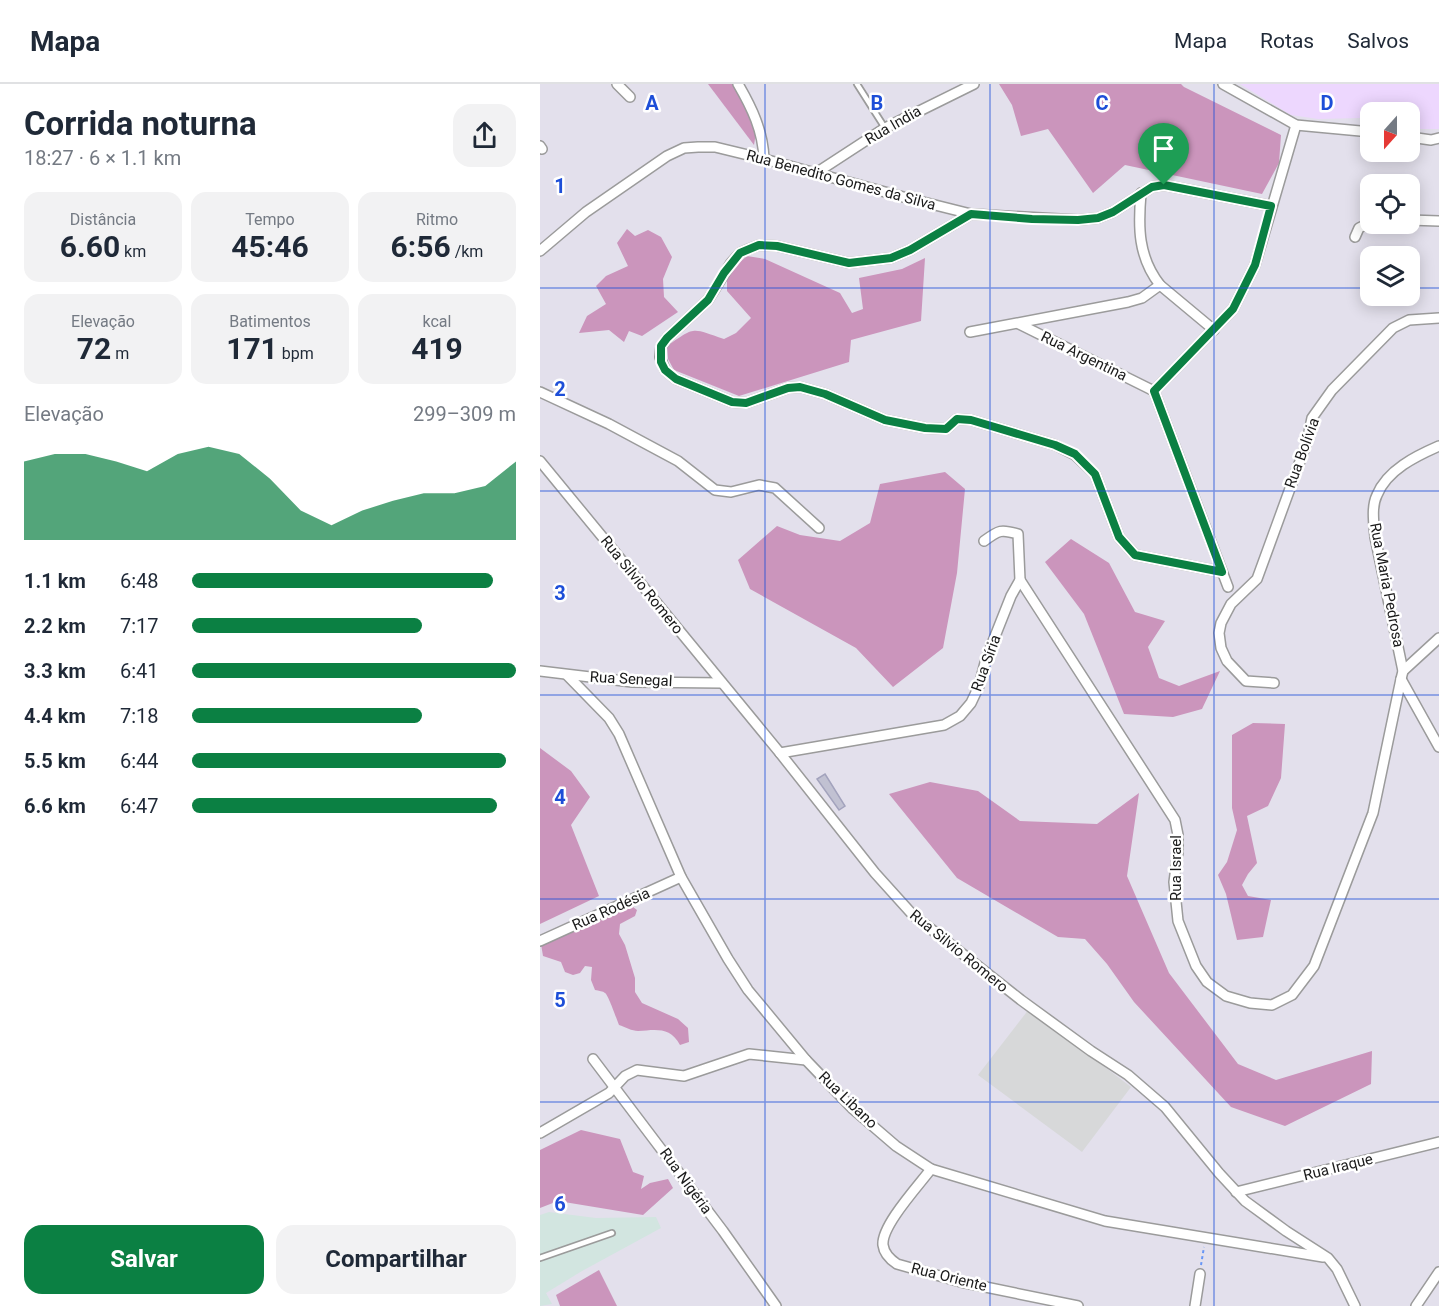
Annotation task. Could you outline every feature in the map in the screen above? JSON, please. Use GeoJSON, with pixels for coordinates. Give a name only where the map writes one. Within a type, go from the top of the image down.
{"type":"FeatureCollection","features":[{"type":"Feature","properties":{"kind":"street"},"geometry":{"type":"LineString","coordinates":[[617,84],[630,97]]}},
{"type":"Feature","properties":{"kind":"street"},"geometry":{"type":"LineString","coordinates":[[738,84],[764,142],[764,159]]}},
{"type":"Feature","properties":{"kind":"street","name":"Rua India"},"geometry":{"type":"LineString","coordinates":[[816,173],[885,128],[974,84]]}},
{"type":"Feature","properties":{"kind":"street"},"geometry":{"type":"LineString","coordinates":[[1223,84],[1296,125],[1360,131]]}},
{"type":"Feature","properties":{"kind":"street"},"geometry":{"type":"LineString","coordinates":[[1228,587],[1154,391],[1233,309],[1255,265],[1296,125]]}},
{"type":"Feature","properties":{"kind":"street"},"geometry":{"type":"LineString","coordinates":[[1420,138],[1431,140],[1439,138]]}},
{"type":"Feature","properties":{"kind":"street","name":"Rua Benedito Gomes da Silva"},"geometry":{"type":"LineString","coordinates":[[540,251],[586,212],[667,156],[684,148],[715,147],[971,214],[1055,219],[1098,218],[1113,212],[1152,187],[1164,185],[1271,206]]}},
{"type":"Feature","properties":{"kind":"street"},"geometry":{"type":"LineString","coordinates":[[1141,193],[1138,222],[1140,242],[1147,263],[1160,285],[1214,330]]}},
{"type":"Feature","properties":{"kind":"street"},"geometry":{"type":"LineString","coordinates":[[971,214],[910,250],[891,258],[849,263],[777,246],[759,245],[740,253],[731,263],[708,300],[661,346],[660,357],[665,370],[676,379],[732,402],[746,403],[788,388],[800,387],[825,394],[885,420],[925,428],[946,429],[957,419],[971,420],[1055,445],[1075,454],[1095,474],[1119,537],[1135,555],[1222,572]]}},
{"type":"Feature","properties":{"kind":"street"},"geometry":{"type":"LineString","coordinates":[[1420,220],[1439,221]]}},
{"type":"Feature","properties":{"kind":"street"},"geometry":{"type":"LineString","coordinates":[[1355,237],[1360,228]]}},
{"type":"Feature","properties":{"kind":"street"},"geometry":{"type":"LineString","coordinates":[[970,332],[1128,302],[1142,298],[1160,285]]}},
{"type":"Feature","properties":{"kind":"street","name":"Rua Bolívia"},"geometry":{"type":"LineString","coordinates":[[1274,683],[1246,681],[1227,661],[1221,648],[1219,633],[1225,612],[1257,579],[1307,442],[1312,418],[1332,390],[1393,328],[1409,320],[1424,317],[1439,318]]}},
{"type":"Feature","properties":{"kind":"street","name":"Rua Argentina"},"geometry":{"type":"LineString","coordinates":[[1019,324],[1154,391]]}},
{"type":"Feature","properties":{"kind":"street"},"geometry":{"type":"LineString","coordinates":[[540,392],[609,424],[678,461],[715,490],[731,492],[759,485],[775,488],[792,501],[819,528]]}},
{"type":"Feature","properties":{"kind":"street","name":"Rua Maria Pedrosa"},"geometry":{"type":"LineString","coordinates":[[1439,446],[1417,455],[1392,473],[1377,494],[1374,505],[1374,537],[1402,675],[1439,747]]}},
{"type":"Feature","properties":{"kind":"street","name":"Rua Silvio Romero"},"geometry":{"type":"LineString","coordinates":[[540,461],[780,753],[874,873],[912,914],[1021,1000],[1090,1051],[1128,1075],[1166,1107],[1218,1173],[1245,1201],[1328,1258],[1337,1269],[1355,1306]]}},
{"type":"Feature","properties":{"kind":"street","name":"Rua Síria"},"geometry":{"type":"LineString","coordinates":[[780,753],[944,725],[960,716],[971,703],[979,686],[986,659],[1011,596],[1020,580],[1018,534],[1004,530],[996,532],[984,541]]}},
{"type":"Feature","properties":{"kind":"street","name":"Rua Israel"},"geometry":{"type":"LineString","coordinates":[[1020,580],[1175,820],[1178,844],[1174,882],[1178,921],[1196,966],[1208,982],[1226,996],[1250,1003],[1272,1005],[1292,995],[1314,966],[1373,813],[1402,675]]}},
{"type":"Feature","properties":{"kind":"street"},"geometry":{"type":"LineString","coordinates":[[1402,675],[1439,638]]}},
{"type":"Feature","properties":{"kind":"street","name":"Rua Senegal"},"geometry":{"type":"LineString","coordinates":[[540,671],[632,681],[722,683]]}},
{"type":"Feature","properties":{"kind":"street","name":"Rua Libano"},"geometry":{"type":"LineString","coordinates":[[567,675],[609,718],[619,734],[681,877],[748,990],[806,1060],[853,1108],[896,1146],[931,1169],[1105,1221],[1328,1258]]}},
{"type":"Feature","properties":{"kind":"street","name":"Rua Rodésia"},"geometry":{"type":"LineString","coordinates":[[540,940],[681,877]]}},
{"type":"Feature","properties":{"kind":"street"},"geometry":{"type":"LineString","coordinates":[[540,1133],[601,1099],[625,1076],[637,1070],[684,1076],[749,1054],[806,1060]]}},
{"type":"Feature","properties":{"kind":"street","name":"Rua Nigéria"},"geometry":{"type":"LineString","coordinates":[[593,1059],[616,1087],[776,1306]]}},
{"type":"Feature","properties":{"kind":"street","name":"Rua Iraque"},"geometry":{"type":"LineString","coordinates":[[1236,1192],[1439,1142]]}},
{"type":"Feature","properties":{"kind":"street","name":"Rua Oriente"},"geometry":{"type":"LineString","coordinates":[[931,1169],[884,1235],[883,1246],[892,1260],[897,1264],[961,1282],[1078,1306]]}},
{"type":"Feature","properties":{"kind":"street"},"geometry":{"type":"LineString","coordinates":[[1416,1306],[1439,1272]]}},
{"type":"Feature","properties":{"kind":"street"},"geometry":{"type":"LineString","coordinates":[[1195,1306],[1200,1274]]}},
{"type":"Feature","properties":{"kind":"lane"},"geometry":{"type":"LineString","coordinates":[[857,84],[885,128]]}},
{"type":"Feature","properties":{"kind":"lane"},"geometry":{"type":"LineString","coordinates":[[540,1258],[612,1233]]}},
{"type":"Feature","properties":{"kind":"path"},"geometry":{"type":"LineString","coordinates":[[1200,1274],[1205,1237]]}},
{"type":"Feature","properties":{"kind":"shaded area"},"geometry":{"type":"Polygon","coordinates":[[[708,84],[734,84],[756,133],[754,145],[708,84]]]}},
{"type":"Feature","properties":{"kind":"shaded area"},"geometry":{"type":"Polygon","coordinates":[[[999,84],[1181,84],[1281,135],[1279,163],[1262,194],[1125,165],[1093,193],[1048,129],[1021,136],[1012,105],[999,84]]]}},
{"type":"Feature","properties":{"kind":"shaded area"},"geometry":{"type":"Polygon","coordinates":[[[1240,84],[1439,84],[1439,129],[1420,129],[1420,102],[1360,102],[1360,118],[1318,119],[1291,115],[1240,84]]]}},
{"type":"Feature","properties":{"kind":"shaded area"},"geometry":{"type":"Polygon","coordinates":[[[627,229],[635,236],[648,230],[661,237],[672,257],[663,279],[664,297],[678,312],[642,336],[629,331],[624,342],[609,330],[579,333],[587,316],[606,304],[596,286],[606,276],[628,266],[617,243],[627,229]]]}},
{"type":"Feature","properties":{"kind":"shaded area"},"geometry":{"type":"Polygon","coordinates":[[[747,256],[765,259],[840,293],[852,313],[863,309],[859,278],[902,269],[925,258],[921,321],[851,340],[849,362],[739,396],[674,370],[668,359],[667,346],[694,331],[724,339],[736,333],[751,318],[727,291],[727,273],[747,256]]]}},
{"type":"Feature","properties":{"kind":"shaded area"},"geometry":{"type":"Polygon","coordinates":[[[945,472],[965,489],[957,573],[943,648],[893,687],[856,648],[750,589],[738,560],[777,526],[800,535],[840,541],[870,523],[880,484],[945,472]]]}},
{"type":"Feature","properties":{"kind":"shaded area"},"geometry":{"type":"Polygon","coordinates":[[[1071,539],[1109,563],[1135,612],[1165,621],[1148,647],[1159,678],[1179,686],[1220,671],[1202,709],[1173,717],[1124,714],[1084,614],[1045,562],[1071,539]]]}},
{"type":"Feature","properties":{"kind":"shaded area"},"geometry":{"type":"Polygon","coordinates":[[[1253,723],[1285,724],[1281,778],[1268,806],[1247,816],[1257,863],[1242,885],[1248,896],[1271,900],[1263,937],[1237,940],[1226,894],[1218,875],[1227,862],[1237,830],[1232,808],[1232,735],[1253,723]]]}},
{"type":"Feature","properties":{"kind":"shaded area"},"geometry":{"type":"Polygon","coordinates":[[[540,748],[571,771],[590,797],[571,825],[599,896],[540,924],[540,748]]]}},
{"type":"Feature","properties":{"kind":"shaded area"},"geometry":{"type":"Polygon","coordinates":[[[930,782],[978,791],[1020,821],[1097,824],[1139,793],[1127,876],[1169,973],[1238,1064],[1276,1080],[1372,1051],[1371,1084],[1285,1126],[1231,1107],[1134,1002],[1107,964],[1085,939],[1058,937],[957,878],[889,794],[930,782]]]}},
{"type":"Feature","properties":{"kind":"shaded area"},"geometry":{"type":"Polygon","coordinates":[[[633,907],[637,910],[635,916],[620,924],[619,934],[625,945],[635,978],[635,992],[642,1003],[678,1019],[688,1028],[689,1042],[680,1045],[672,1035],[662,1030],[636,1031],[619,1025],[606,994],[595,990],[591,980],[592,967],[585,966],[580,973],[573,975],[565,972],[561,962],[543,956],[541,944],[616,910],[633,907]]]}},
{"type":"Feature","properties":{"kind":"shaded area"},"geometry":{"type":"Polygon","coordinates":[[[1029,1009],[1131,1087],[1082,1152],[978,1075],[1029,1009]]]}},
{"type":"Feature","properties":{"kind":"shaded area"},"geometry":{"type":"Polygon","coordinates":[[[581,1130],[620,1139],[633,1172],[644,1176],[641,1189],[650,1183],[668,1179],[673,1188],[643,1215],[558,1201],[540,1208],[540,1150],[581,1130]]]}},
{"type":"Feature","properties":{"kind":"shaded area"},"geometry":{"type":"Polygon","coordinates":[[[549,1212],[596,1218],[656,1217],[661,1228],[546,1293],[552,1304],[540,1306],[540,1215],[549,1212]]]}},
{"type":"Feature","properties":{"kind":"shaded area"},"geometry":{"type":"Polygon","coordinates":[[[599,1270],[617,1306],[560,1306],[556,1295],[599,1270]]]}},
{"type":"Feature","properties":{"kind":"building"},"geometry":{"type":"Polygon","coordinates":[[[825,774],[845,806],[839,810],[817,779],[825,774]]]}},
{"type":"Feature","properties":{"kind":"route"},"geometry":{"type":"LineString","coordinates":[[1164,185],[1271,206],[1255,265],[1233,309],[1154,391],[1222,572],[1135,555],[1119,537],[1095,474],[1075,454],[1055,445],[971,420],[957,419],[946,429],[935,429],[885,420],[825,394],[800,387],[788,388],[746,403],[732,402],[676,379],[665,370],[661,362],[661,346],[667,338],[708,300],[724,273],[740,253],[759,245],[813,253],[849,263],[891,258],[910,250],[971,214],[1032,219],[1098,218],[1113,212],[1152,187],[1164,185]]}}]}
